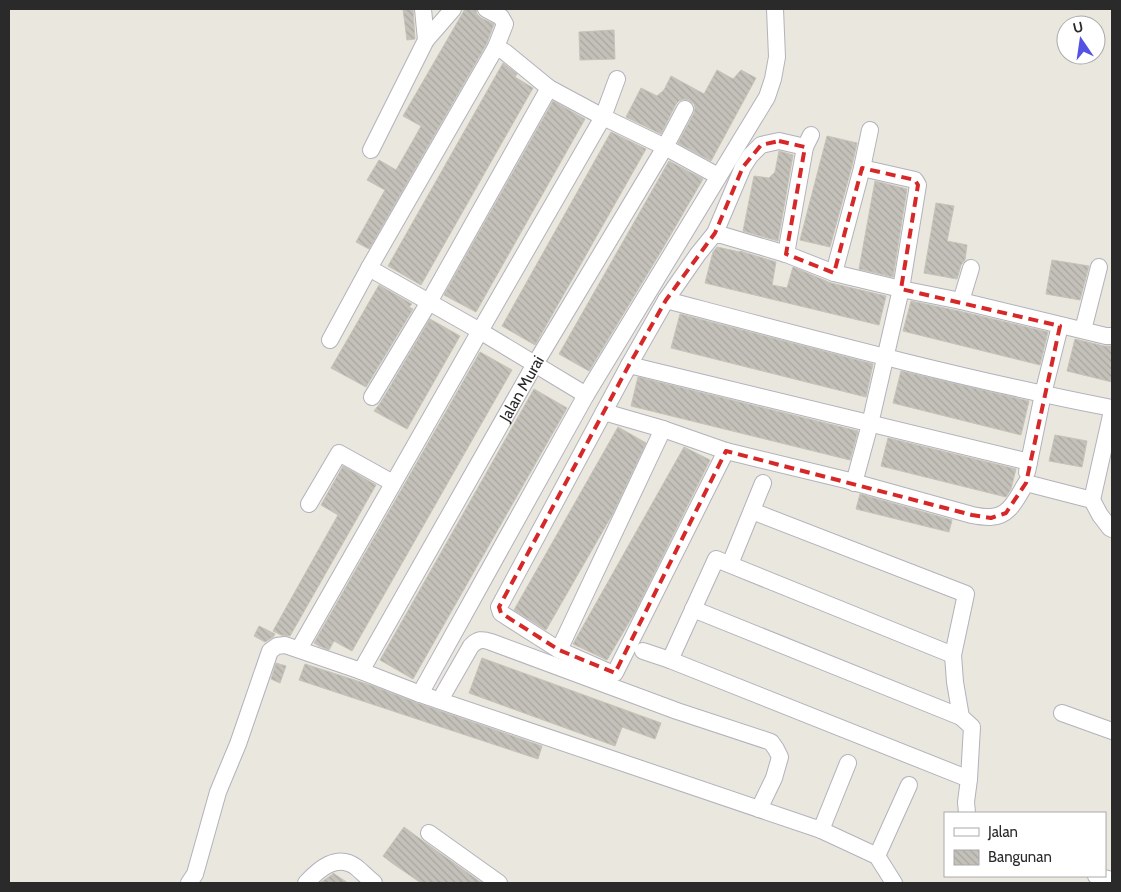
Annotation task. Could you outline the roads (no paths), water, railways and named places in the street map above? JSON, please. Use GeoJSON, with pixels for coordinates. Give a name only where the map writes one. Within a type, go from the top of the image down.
{"type":"FeatureCollection","features":[{"type":"Feature","properties":{"kind":"street"},"geometry":{"type":"LineString","coordinates":[[423,9],[426,40]]}},
{"type":"Feature","properties":{"kind":"street"},"geometry":{"type":"LineString","coordinates":[[371,150],[426,40],[454,9]]}},
{"type":"Feature","properties":{"kind":"street"},"geometry":{"type":"LineString","coordinates":[[330,340],[369,268],[496,47],[504,24],[501,17],[486,9]]}},
{"type":"Feature","properties":{"kind":"street"},"geometry":{"type":"LineString","coordinates":[[420,694],[586,395],[767,97],[777,57],[775,9]]}},
{"type":"Feature","properties":{"kind":"street"},"geometry":{"type":"LineString","coordinates":[[496,47],[505,52],[548,88],[718,176]]}},
{"type":"Feature","properties":{"kind":"street"},"geometry":{"type":"LineString","coordinates":[[299,649],[603,117],[617,79]]}},
{"type":"Feature","properties":{"kind":"street"},"geometry":{"type":"LineString","coordinates":[[372,398],[429,302],[548,88]]}},
{"type":"Feature","properties":{"kind":"street","name":"Jalan Murai"},"geometry":{"type":"LineString","coordinates":[[361,671],[534,364],[665,147],[685,109]]}},
{"type":"Feature","properties":{"kind":"street"},"geometry":{"type":"LineString","coordinates":[[834,273],[862,168],[870,130]]}},
{"type":"Feature","properties":{"kind":"street"},"geometry":{"type":"LineString","coordinates":[[726,451],[615,673],[611,673],[559,650],[501,613],[500,607],[629,365],[666,300],[715,233],[743,167],[750,156],[761,145],[779,141],[808,141],[786,254]]}},
{"type":"Feature","properties":{"kind":"street"},"geometry":{"type":"LineString","coordinates":[[854,483],[870,424],[901,288],[918,184],[916,180],[862,168]]}},
{"type":"Feature","properties":{"kind":"street"},"geometry":{"type":"LineString","coordinates":[[715,233],[786,254],[834,273],[960,301],[1060,326],[1112,336]]}},
{"type":"Feature","properties":{"kind":"street"},"geometry":{"type":"LineString","coordinates":[[1083,330],[1099,267]]}},
{"type":"Feature","properties":{"kind":"street"},"geometry":{"type":"LineString","coordinates":[[369,268],[480,331],[586,395]]}},
{"type":"Feature","properties":{"kind":"street"},"geometry":{"type":"LineString","coordinates":[[960,301],[971,268]]}},
{"type":"Feature","properties":{"kind":"street"},"geometry":{"type":"LineString","coordinates":[[666,300],[885,357],[1112,410],[1092,500],[1112,529]]}},
{"type":"Feature","properties":{"kind":"street"},"geometry":{"type":"LineString","coordinates":[[604,412],[663,429],[726,451],[972,515],[991,518],[1006,513],[1014,504],[1026,483],[1043,394],[1060,326]]}},
{"type":"Feature","properties":{"kind":"street"},"geometry":{"type":"LineString","coordinates":[[629,365],[1029,462]]}},
{"type":"Feature","properties":{"kind":"street"},"geometry":{"type":"LineString","coordinates":[[559,650],[663,429]]}},
{"type":"Feature","properties":{"kind":"street"},"geometry":{"type":"LineString","coordinates":[[309,504],[339,453],[393,483]]}},
{"type":"Feature","properties":{"kind":"street"},"geometry":{"type":"LineString","coordinates":[[730,564],[763,483]]}},
{"type":"Feature","properties":{"kind":"street"},"geometry":{"type":"LineString","coordinates":[[1026,483],[1092,500]]}},
{"type":"Feature","properties":{"kind":"street"},"geometry":{"type":"LineString","coordinates":[[752,511],[966,594],[953,655],[961,717]]}},
{"type":"Feature","properties":{"kind":"street"},"geometry":{"type":"LineString","coordinates":[[670,660],[716,558],[953,655]]}},
{"type":"Feature","properties":{"kind":"street"},"geometry":{"type":"LineString","coordinates":[[693,609],[961,717],[972,727],[966,802],[967,812]]}},
{"type":"Feature","properties":{"kind":"street"},"geometry":{"type":"LineString","coordinates":[[440,700],[470,646],[476,640],[491,642],[677,711],[770,742],[780,757],[774,778],[759,809]]}},
{"type":"Feature","properties":{"kind":"street"},"geometry":{"type":"LineString","coordinates":[[189,883],[194,874],[218,792],[238,744],[270,651],[277,646],[285,645],[420,694],[821,830],[877,856],[894,883]]}},
{"type":"Feature","properties":{"kind":"street"},"geometry":{"type":"LineString","coordinates":[[643,651],[969,779]]}},
{"type":"Feature","properties":{"kind":"street"},"geometry":{"type":"LineString","coordinates":[[1062,712],[1112,731]]}},
{"type":"Feature","properties":{"kind":"street"},"geometry":{"type":"LineString","coordinates":[[821,830],[848,763]]}},
{"type":"Feature","properties":{"kind":"street"},"geometry":{"type":"LineString","coordinates":[[877,856],[909,785]]}},
{"type":"Feature","properties":{"kind":"street"},"geometry":{"type":"LineString","coordinates":[[429,833],[499,883]]}},
{"type":"Feature","properties":{"kind":"street"},"geometry":{"type":"LineString","coordinates":[[306,883],[329,864],[338,861],[355,866],[374,883]]}}]}
